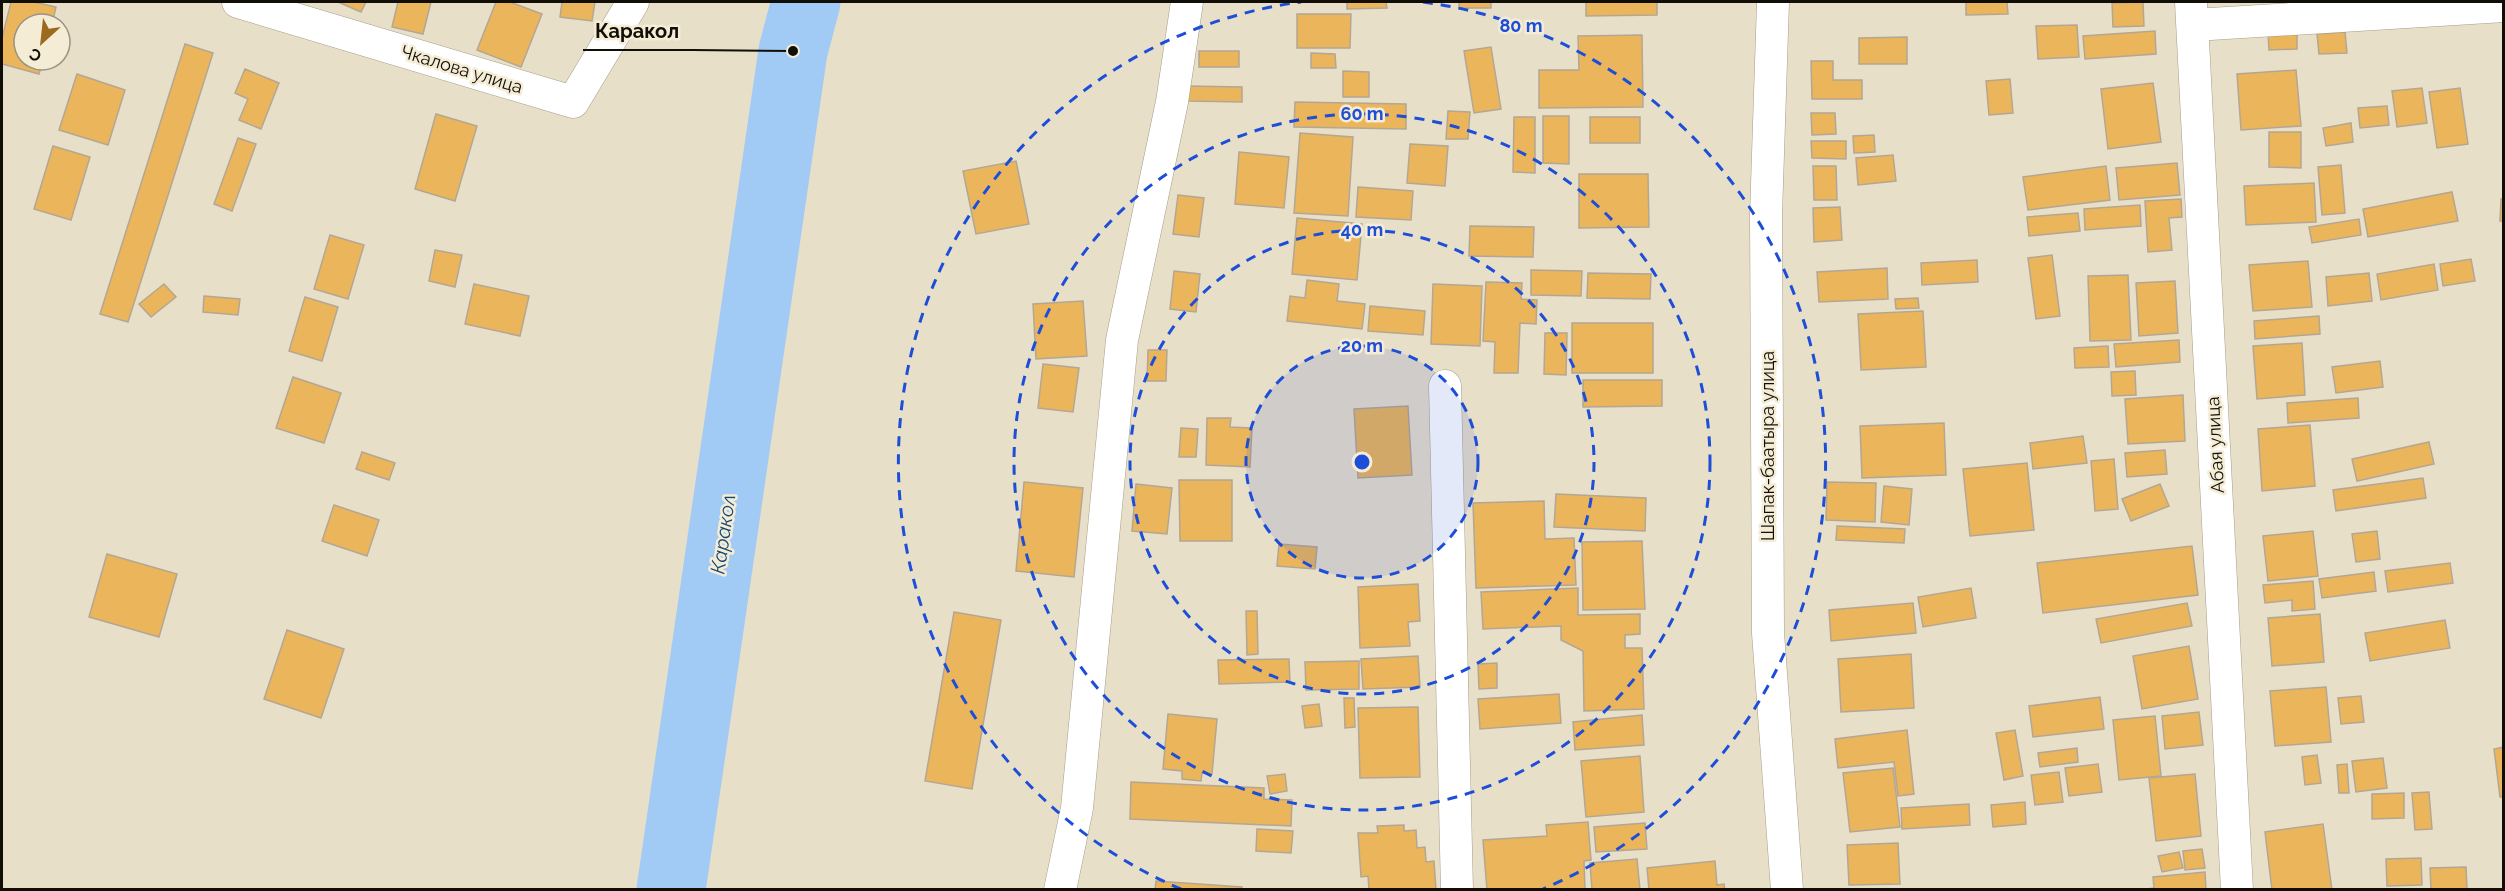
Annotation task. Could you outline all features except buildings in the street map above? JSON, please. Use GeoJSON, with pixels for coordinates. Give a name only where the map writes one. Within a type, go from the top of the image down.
{"type":"FeatureCollection","features":[{"type":"Feature","properties":{"kind":"street","name":"Чкалова улица"},"geometry":{"type":"LineString","coordinates":[[238,2],[573,102],[633,2]]}},
{"type":"Feature","properties":{"kind":"street"},"geometry":{"type":"LineString","coordinates":[[1060,890],[1077,808],[1122,340],[1172,102],[1187,2]]}},
{"type":"Feature","properties":{"kind":"street","name":"Шапак-баатыра улица"},"geometry":{"type":"LineString","coordinates":[[1773,2],[1766,215],[1768,633],[1787,890]]}},
{"type":"Feature","properties":{"kind":"street"},"geometry":{"type":"LineString","coordinates":[[2192,13],[2504,6]]}},
{"type":"Feature","properties":{"kind":"street","name":"Абая улица"},"geometry":{"type":"LineString","coordinates":[[2192,13],[2237,890]]}},
{"type":"Feature","properties":{"kind":"street"},"geometry":{"type":"LineString","coordinates":[[1445,386],[1458,890]]}},
{"type":"Feature","properties":{"kind":"waterway","name":"Каракол"},"geometry":{"type":"LineString","coordinates":[[671,890],[793,51],[806,2]]}},
{"type":"Feature","properties":{"kind":"place","name":"Каракол"},"geometry":{"type":"Point","coordinates":[793,51]}}]}
